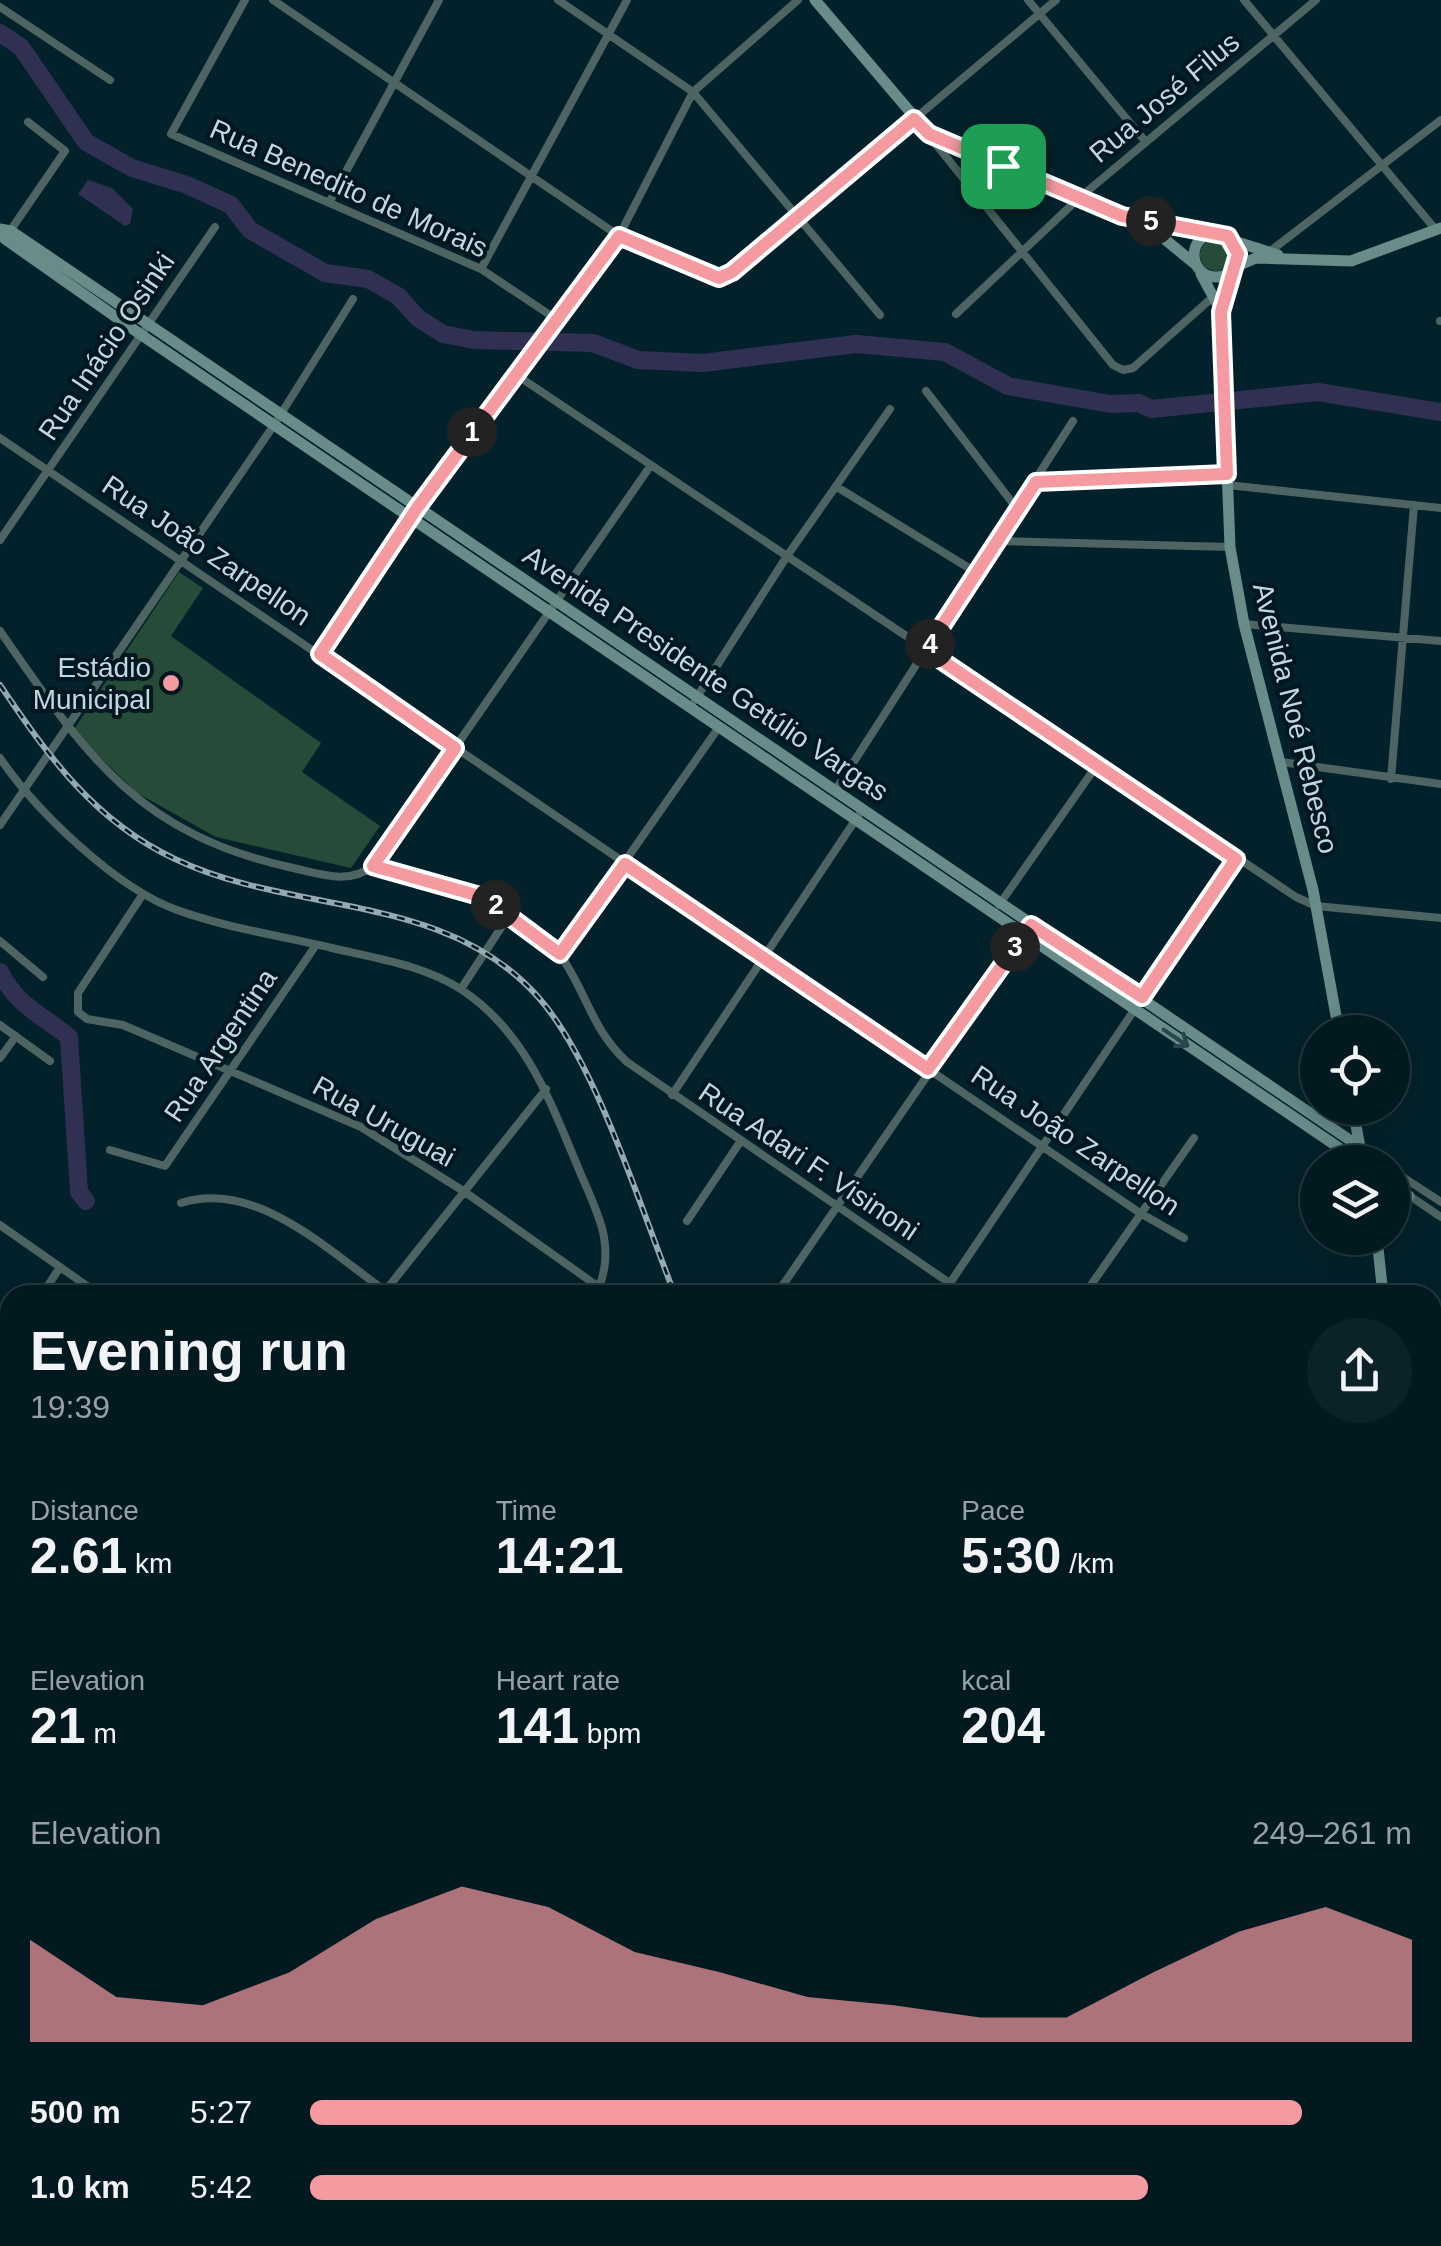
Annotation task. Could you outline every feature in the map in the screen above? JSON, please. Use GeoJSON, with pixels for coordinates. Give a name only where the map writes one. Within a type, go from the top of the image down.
{"type":"FeatureCollection","features":[{"type":"Feature","properties":{"kind":"main road"},"geometry":{"type":"LineString","coordinates":[[814,0],[929,134],[1151,228],[1211,277],[1256,258],[1351,261],[1438,229]]}},
{"type":"Feature","properties":{"kind":"main road"},"geometry":{"type":"LineString","coordinates":[[1122,216],[1214,233],[1297,260]]}},
{"type":"Feature","properties":{"kind":"main road","name":"Avenida Presidente Getúlio Vargas"},"geometry":{"type":"LineString","coordinates":[[4,232],[860,814],[1134,1009],[1337,1145]]}},
{"type":"Feature","properties":{"kind":"main road"},"geometry":{"type":"LineString","coordinates":[[1214,233],[1197,244],[1197,267],[1221,312]]}},
{"type":"Feature","properties":{"kind":"main road"},"geometry":{"type":"LineString","coordinates":[[1221,312],[1238,254],[1233,240]]}},
{"type":"Feature","properties":{"kind":"main road","name":"Avenida Noé Rebesco"},"geometry":{"type":"LineString","coordinates":[[1221,312],[1230,547],[1244,624],[1316,906],[1336,1015]]}},
{"type":"Feature","properties":{"kind":"main road","name":"Avenida Presidente Getúlio Vargas"},"geometry":{"type":"LineString","coordinates":[[694,702],[719,727],[832,795]]}},
{"type":"Feature","properties":{"kind":"main road","name":"Avenida Presidente Getúlio Vargas"},"geometry":{"type":"LineString","coordinates":[[1028,930],[1142,997],[1357,1145]]}},
{"type":"Feature","properties":{"kind":"main road"},"geometry":{"type":"LineString","coordinates":[[1379,1255],[1382,1285]]}},
{"type":"Feature","properties":{"kind":"street","name":"Rua Benedito de Morais"},"geometry":{"type":"LineString","coordinates":[[246,0],[171,134],[481,269],[556,319]]}},
{"type":"Feature","properties":{"kind":"street"},"geometry":{"type":"LineString","coordinates":[[273,0],[619,236],[719,278],[1056,0]]}},
{"type":"Feature","properties":{"kind":"street"},"geometry":{"type":"LineString","coordinates":[[330,201],[439,0]]}},
{"type":"Feature","properties":{"kind":"street"},"geometry":{"type":"LineString","coordinates":[[558,0],[692,92],[880,315]]}},
{"type":"Feature","properties":{"kind":"street"},"geometry":{"type":"LineString","coordinates":[[481,269],[628,0]]}},
{"type":"Feature","properties":{"kind":"street"},"geometry":{"type":"LineString","coordinates":[[320,654],[414,513],[619,236],[692,92],[798,0]]}},
{"type":"Feature","properties":{"kind":"street"},"geometry":{"type":"LineString","coordinates":[[1028,0],[1145,141]]}},
{"type":"Feature","properties":{"kind":"street"},"geometry":{"type":"LineString","coordinates":[[1244,0],[1382,168],[1438,229]]}},
{"type":"Feature","properties":{"kind":"street","name":"Rua José Filus"},"geometry":{"type":"LineString","coordinates":[[956,314],[1078,199],[1316,0]]}},
{"type":"Feature","properties":{"kind":"street"},"geometry":{"type":"LineString","coordinates":[[0,7],[110,80]]}},
{"type":"Feature","properties":{"kind":"street"},"geometry":{"type":"LineString","coordinates":[[1270,252],[1441,120]]}},
{"type":"Feature","properties":{"kind":"street"},"geometry":{"type":"LineString","coordinates":[[4,232],[65,151],[28,122]]}},
{"type":"Feature","properties":{"kind":"street"},"geometry":{"type":"LineString","coordinates":[[929,134],[1020,254],[1113,365],[1122,370],[1133,368],[1214,296]]}},
{"type":"Feature","properties":{"kind":"street","name":"Rua Inácio Osinki"},"geometry":{"type":"LineString","coordinates":[[0,540],[215,227]]}},
{"type":"Feature","properties":{"kind":"street"},"geometry":{"type":"LineString","coordinates":[[0,825],[277,420],[352,299]]}},
{"type":"Feature","properties":{"kind":"street"},"geometry":{"type":"LineString","coordinates":[[514,374],[1236,859],[1316,906],[1441,918]]}},
{"type":"Feature","properties":{"kind":"street"},"geometry":{"type":"LineString","coordinates":[[926,390],[1018,510]]}},
{"type":"Feature","properties":{"kind":"street"},"geometry":{"type":"LineString","coordinates":[[694,702],[787,556],[890,409]]}},
{"type":"Feature","properties":{"kind":"street"},"geometry":{"type":"LineString","coordinates":[[832,795],[1073,421]]}},
{"type":"Feature","properties":{"kind":"street","name":"Rua João Zarpellon"},"geometry":{"type":"LineString","coordinates":[[0,438],[1140,1213],[1184,1238]]}},
{"type":"Feature","properties":{"kind":"street"},"geometry":{"type":"LineString","coordinates":[[0,631],[68,729],[137,800],[192,837],[271,863],[334,877],[363,875],[373,866],[651,465]]}},
{"type":"Feature","properties":{"kind":"street"},"geometry":{"type":"LineString","coordinates":[[1036,482],[1227,479],[1441,508]]}},
{"type":"Feature","properties":{"kind":"street"},"geometry":{"type":"LineString","coordinates":[[837,487],[977,573]]}},
{"type":"Feature","properties":{"kind":"street"},"geometry":{"type":"LineString","coordinates":[[1392,779],[1414,504]]}},
{"type":"Feature","properties":{"kind":"street"},"geometry":{"type":"LineString","coordinates":[[998,541],[1230,547]]}},
{"type":"Feature","properties":{"kind":"street"},"geometry":{"type":"LineString","coordinates":[[1244,624],[1441,641]]}},
{"type":"Feature","properties":{"kind":"street"},"geometry":{"type":"LineString","coordinates":[[373,866],[467,891],[510,914],[560,954],[719,727]]}},
{"type":"Feature","properties":{"kind":"street"},"geometry":{"type":"LineString","coordinates":[[0,758],[22,791],[143,894],[221,923],[396,963],[461,989],[511,1034],[530,1058],[546,1089],[606,1238],[608,1266],[600,1285]]}},
{"type":"Feature","properties":{"kind":"street"},"geometry":{"type":"LineString","coordinates":[[1281,762],[1441,784]]}},
{"type":"Feature","properties":{"kind":"street"},"geometry":{"type":"LineString","coordinates":[[997,908],[1096,765]]}},
{"type":"Feature","properties":{"kind":"street"},"geometry":{"type":"LineString","coordinates":[[672,1095],[860,814]]}},
{"type":"Feature","properties":{"kind":"street"},"geometry":{"type":"LineString","coordinates":[[950,1283],[1236,859]]}},
{"type":"Feature","properties":{"kind":"street","name":"Rua Uruguai"},"geometry":{"type":"LineString","coordinates":[[143,894],[78,993],[78,1012],[87,1019],[122,1026],[336,1114],[465,1192],[596,1285]]}},
{"type":"Feature","properties":{"kind":"street"},"geometry":{"type":"LineString","coordinates":[[461,989],[510,914]]}},
{"type":"Feature","properties":{"kind":"street"},"geometry":{"type":"LineString","coordinates":[[783,1285],[928,1069],[1028,930]]}},
{"type":"Feature","properties":{"kind":"street"},"geometry":{"type":"LineString","coordinates":[[0,941],[43,977]]}},
{"type":"Feature","properties":{"kind":"street","name":"Rua Argentina"},"geometry":{"type":"LineString","coordinates":[[110,1150],[159,1167],[169,1160],[316,944]]}},
{"type":"Feature","properties":{"kind":"street","name":"Rua Adari F. Visinoni"},"geometry":{"type":"LineString","coordinates":[[560,954],[595,1026],[627,1062],[953,1285]]}},
{"type":"Feature","properties":{"kind":"street"},"geometry":{"type":"LineString","coordinates":[[0,1025],[50,1061]]}},
{"type":"Feature","properties":{"kind":"street"},"geometry":{"type":"LineString","coordinates":[[0,1058],[16,1036]]}},
{"type":"Feature","properties":{"kind":"street"},"geometry":{"type":"LineString","coordinates":[[393,1285],[546,1089]]}},
{"type":"Feature","properties":{"kind":"street"},"geometry":{"type":"LineString","coordinates":[[1091,1285],[1194,1138]]}},
{"type":"Feature","properties":{"kind":"street"},"geometry":{"type":"LineString","coordinates":[[687,1220],[740,1142]]}},
{"type":"Feature","properties":{"kind":"street"},"geometry":{"type":"LineString","coordinates":[[1410,1182],[1441,1202]]}},
{"type":"Feature","properties":{"kind":"street"},"geometry":{"type":"LineString","coordinates":[[181,1203],[218,1196],[263,1210],[373,1285]]}},
{"type":"Feature","properties":{"kind":"street"},"geometry":{"type":"LineString","coordinates":[[1410,1197],[1441,1218]]}},
{"type":"Feature","properties":{"kind":"street"},"geometry":{"type":"LineString","coordinates":[[0,1225],[86,1285]]}},
{"type":"Feature","properties":{"kind":"street"},"geometry":{"type":"LineString","coordinates":[[48,1285],[60,1267]]}},
{"type":"Feature","properties":{"kind":"green space"},"geometry":{"type":"Polygon","coordinates":[[[1216,239],[1227,244],[1232,255],[1227,266],[1216,271],[1205,266],[1200,255],[1205,244],[1216,239]]]}},
{"type":"Feature","properties":{"kind":"green space","name":"Estádio Municipal"},"geometry":{"type":"Polygon","coordinates":[[[179,572],[203,588],[171,636],[321,743],[302,772],[380,826],[351,868],[216,837],[137,793],[73,731],[179,572]]]}},
{"type":"Feature","properties":{"kind":"shaded area"},"geometry":{"type":"Polygon","coordinates":[[[88,180],[112,188],[133,209],[130,224],[125,226],[78,194],[88,180]]]}},
{"type":"Feature","properties":{"kind":"waterway"},"geometry":{"type":"LineString","coordinates":[[0,33],[21,47],[86,142],[132,168],[187,185],[231,205],[250,230],[325,273],[368,279],[398,296],[418,318],[443,334],[474,340],[593,343],[638,360],[703,363],[856,344],[945,352],[1008,386],[1110,404],[1139,403],[1151,409],[1318,392],[1441,412]]}},
{"type":"Feature","properties":{"kind":"waterway"},"geometry":{"type":"LineString","coordinates":[[0,972],[22,1001],[69,1037],[79,1192],[86,1201]]}},
{"type":"Feature","properties":{"kind":"railway"},"geometry":{"type":"LineString","coordinates":[[0,685],[75,784],[120,826],[146,844],[221,877],[414,922],[459,939],[501,964],[539,998],[580,1060],[616,1139],[671,1285]]}},
{"type":"Feature","properties":{"kind":"place","name":"Estádio Municipal"},"geometry":{"type":"Point","coordinates":[171,683]}},
{"type":"Feature","properties":{"kind":"route"},"geometry":{"type":"LineString","coordinates":[[914,119],[929,134],[1003,166],[1122,216],[1221,233],[1237,246],[1238,261],[1230,273],[1221,312],[1227,474],[1036,482],[926,650],[1236,859],[1142,997],[1031,925],[928,1069],[625,864],[560,954],[545,939],[483,897],[373,866],[455,748],[320,654],[417,508],[619,236],[706,276],[719,278],[732,272],[914,119]]}}]}
